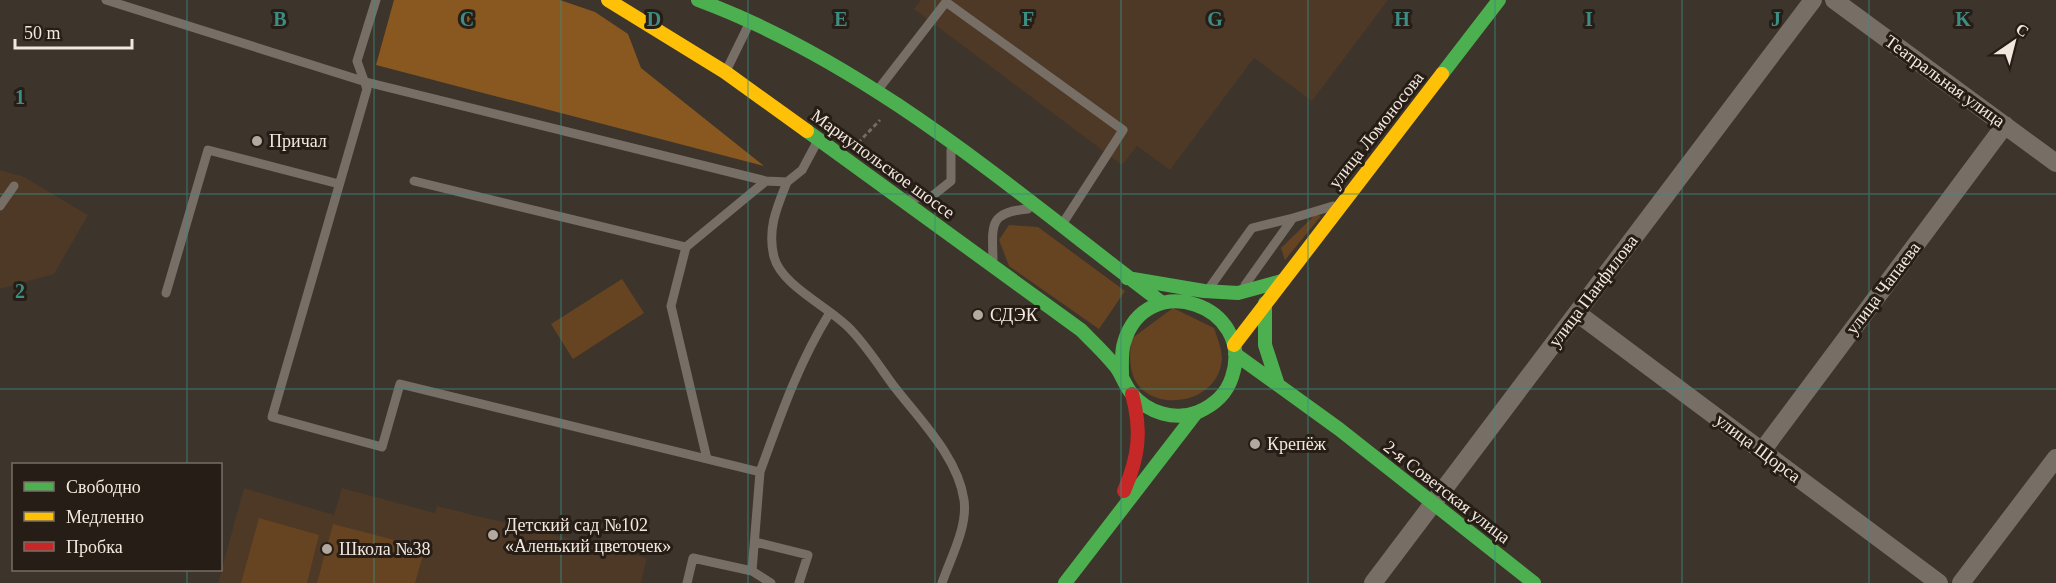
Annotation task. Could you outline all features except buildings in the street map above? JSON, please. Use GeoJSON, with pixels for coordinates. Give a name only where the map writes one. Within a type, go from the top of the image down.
{"type":"FeatureCollection","features":[{"type":"Feature","properties":{"kind":"main road","name":"Мариупольское шоссе"},"geometry":{"type":"LineString","coordinates":[[608,0],[725,72],[1081,330],[1122,375]]}},
{"type":"Feature","properties":{"kind":"main road"},"geometry":{"type":"LineString","coordinates":[[698,0],[714,2],[752,20],[829,63],[894,105],[1161,302]]}},
{"type":"Feature","properties":{"kind":"main road","name":"улица Ломоносова"},"geometry":{"type":"LineString","coordinates":[[1235,349],[1265,303],[1499,0]]}},
{"type":"Feature","properties":{"kind":"main road"},"geometry":{"type":"LineString","coordinates":[[1127,278],[1207,291],[1238,293],[1282,282]]}},
{"type":"Feature","properties":{"kind":"main road"},"geometry":{"type":"LineString","coordinates":[[1092,546],[1125,490],[1138,459],[1140,422],[1132,394],[1122,375],[1119,356],[1127,329],[1146,309],[1161,302],[1190,301],[1210,310],[1228,329],[1235,349],[1233,376],[1222,396],[1212,405],[1196,413],[1180,416],[1157,412],[1132,394]]}},
{"type":"Feature","properties":{"kind":"main road"},"geometry":{"type":"LineString","coordinates":[[1265,303],[1262,326],[1264,350],[1278,385]]}},
{"type":"Feature","properties":{"kind":"main road","name":"2-я Советская улица"},"geometry":{"type":"LineString","coordinates":[[1235,349],[1278,385],[1339,429],[1534,583]]}},
{"type":"Feature","properties":{"kind":"main road"},"geometry":{"type":"LineString","coordinates":[[1222,396],[1244,394]]}},
{"type":"Feature","properties":{"kind":"main road","name":"2-я Советская улица"},"geometry":{"type":"LineString","coordinates":[[1264,394],[1291,402],[1339,429]]}},
{"type":"Feature","properties":{"kind":"main road"},"geometry":{"type":"LineString","coordinates":[[1065,583],[1196,413]]}},
{"type":"Feature","properties":{"kind":"street","name":"улица Панфилова"},"geometry":{"type":"LineString","coordinates":[[1373,583],[1813,0]]}},
{"type":"Feature","properties":{"kind":"street","name":"Театральная улица"},"geometry":{"type":"LineString","coordinates":[[1834,0],[2056,163]]}},
{"type":"Feature","properties":{"kind":"street","name":"улица Чапаева"},"geometry":{"type":"LineString","coordinates":[[1762,451],[2005,125]]}},
{"type":"Feature","properties":{"kind":"street","name":"улица Щорса"},"geometry":{"type":"LineString","coordinates":[[1577,313],[1939,583]]}},
{"type":"Feature","properties":{"kind":"street"},"geometry":{"type":"LineString","coordinates":[[1961,583],[2056,458]]}},
{"type":"Feature","properties":{"kind":"lane"},"geometry":{"type":"LineString","coordinates":[[106,0],[366,82],[766,181],[787,182]]}},
{"type":"Feature","properties":{"kind":"lane"},"geometry":{"type":"LineString","coordinates":[[376,0],[357,61],[367,89],[272,417],[382,447],[400,384],[760,472]]}},
{"type":"Feature","properties":{"kind":"lane"},"geometry":{"type":"LineString","coordinates":[[875,93],[946,2],[1123,130],[1060,227]]}},
{"type":"Feature","properties":{"kind":"lane"},"geometry":{"type":"LineString","coordinates":[[725,72],[752,20]]}},
{"type":"Feature","properties":{"kind":"lane"},"geometry":{"type":"LineString","coordinates":[[819,140],[802,170],[787,182],[773,216],[771,237],[774,259],[788,278],[829,314],[851,329],[939,446],[957,475],[964,501],[964,518],[942,583]]}},
{"type":"Feature","properties":{"kind":"lane"},"geometry":{"type":"LineString","coordinates":[[900,199],[931,197],[951,181],[951,146]]}},
{"type":"Feature","properties":{"kind":"lane"},"geometry":{"type":"LineString","coordinates":[[166,293],[208,150],[339,184]]}},
{"type":"Feature","properties":{"kind":"lane"},"geometry":{"type":"LineString","coordinates":[[414,181],[686,248]]}},
{"type":"Feature","properties":{"kind":"lane"},"geometry":{"type":"LineString","coordinates":[[706,459],[671,306],[686,248],[766,181]]}},
{"type":"Feature","properties":{"kind":"lane"},"geometry":{"type":"LineString","coordinates":[[0,206],[14,186]]}},
{"type":"Feature","properties":{"kind":"lane"},"geometry":{"type":"LineString","coordinates":[[1207,291],[1252,228],[1341,204]]}},
{"type":"Feature","properties":{"kind":"lane"},"geometry":{"type":"LineString","coordinates":[[993,266],[992,227],[997,218],[1011,210],[1034,208]]}},
{"type":"Feature","properties":{"kind":"lane"},"geometry":{"type":"LineString","coordinates":[[1238,293],[1293,218]]}},
{"type":"Feature","properties":{"kind":"lane"},"geometry":{"type":"LineString","coordinates":[[752,571],[760,472],[792,381],[808,348],[829,314]]}},
{"type":"Feature","properties":{"kind":"lane"},"geometry":{"type":"LineString","coordinates":[[755,542],[808,555],[799,583]]}},
{"type":"Feature","properties":{"kind":"lane"},"geometry":{"type":"LineString","coordinates":[[687,583],[693,558],[752,571],[771,583]]}},
{"type":"Feature","properties":{"kind":"path"},"geometry":{"type":"LineString","coordinates":[[844,158],[894,105]]}},
{"type":"Feature","properties":{"kind":"shaded area"},"geometry":{"type":"Polygon","coordinates":[[[394,0],[560,0],[595,12],[628,34],[641,68],[764,166],[376,65],[394,0]]]}},
{"type":"Feature","properties":{"kind":"shaded area"},"geometry":{"type":"Polygon","coordinates":[[[921,0],[1388,0],[1312,101],[1254,58],[1170,170],[1137,146],[1122,165],[914,9],[921,0]]]}},
{"type":"Feature","properties":{"kind":"shaded area"},"geometry":{"type":"Polygon","coordinates":[[[0,170],[24,177],[88,215],[54,274],[0,289],[0,170]]]}},
{"type":"Feature","properties":{"kind":"shaded area"},"geometry":{"type":"Polygon","coordinates":[[[1316,214],[1321,216],[1285,260],[1281,248],[1316,214]]]}},
{"type":"Feature","properties":{"kind":"shaded area"},"geometry":{"type":"Polygon","coordinates":[[[1009,225],[1038,227],[1125,291],[1099,329],[1009,266],[999,240],[1009,225]]]}},
{"type":"Feature","properties":{"kind":"shaded area"},"geometry":{"type":"Polygon","coordinates":[[[622,279],[644,313],[573,359],[551,324],[622,279]]]}},
{"type":"Feature","properties":{"kind":"shaded area"},"geometry":{"type":"Polygon","coordinates":[[[1173,308],[1214,328],[1222,359],[1217,376],[1207,389],[1193,397],[1177,400],[1161,399],[1147,393],[1136,383],[1130,360],[1131,339],[1173,308]]]}},
{"type":"Feature","properties":{"kind":"shaded area"},"geometry":{"type":"Polygon","coordinates":[[[244,488],[334,515],[342,488],[435,513],[437,506],[647,558],[641,583],[218,583],[244,488]]]}},
{"type":"Feature","properties":{"kind":"shaded area"},"geometry":{"type":"Polygon","coordinates":[[[259,518],[319,535],[307,583],[241,583],[259,518]]]}},
{"type":"Feature","properties":{"kind":"shaded area"},"geometry":{"type":"Polygon","coordinates":[[[333,524],[425,548],[415,583],[317,583],[333,524]]]}},
{"type":"Feature","properties":{"kind":"traffic: fast"},"geometry":{"type":"LineString","coordinates":[[698,0],[762,27],[823,59],[882,95],[996,175],[1161,302]]}},
{"type":"Feature","properties":{"kind":"traffic: fast"},"geometry":{"type":"LineString","coordinates":[[1442,74],[1499,0]]}},
{"type":"Feature","properties":{"kind":"traffic: fast"},"geometry":{"type":"LineString","coordinates":[[807,131],[1081,330],[1116,367],[1132,394],[1146,406],[1162,414],[1180,416],[1198,412],[1209,406],[1219,398],[1230,383],[1235,352],[1228,330],[1214,314],[1195,305],[1174,302],[1153,306],[1136,320],[1124,343],[1122,375]]}},
{"type":"Feature","properties":{"kind":"traffic: fast"},"geometry":{"type":"LineString","coordinates":[[1127,278],[1204,291],[1238,293],[1282,281]]}},
{"type":"Feature","properties":{"kind":"traffic: fast"},"geometry":{"type":"LineString","coordinates":[[1265,303],[1265,345],[1278,385]]}},
{"type":"Feature","properties":{"kind":"traffic: fast"},"geometry":{"type":"LineString","coordinates":[[1235,354],[1339,429],[1534,583]]}},
{"type":"Feature","properties":{"kind":"traffic: fast"},"geometry":{"type":"LineString","coordinates":[[1065,583],[1196,413]]}},
{"type":"Feature","properties":{"kind":"traffic: slow"},"geometry":{"type":"LineString","coordinates":[[608,0],[725,72],[807,131]]}},
{"type":"Feature","properties":{"kind":"traffic: slow"},"geometry":{"type":"LineString","coordinates":[[1234,345],[1442,74]]}},
{"type":"Feature","properties":{"kind":"traffic: jam"},"geometry":{"type":"LineString","coordinates":[[1124,491],[1136,455],[1138,432],[1132,394]]}},
{"type":"Feature","properties":{"kind":"place","name":"Причал"},"geometry":{"type":"Point","coordinates":[257,141]}},
{"type":"Feature","properties":{"kind":"place","name":"СДЭК"},"geometry":{"type":"Point","coordinates":[978,315]}},
{"type":"Feature","properties":{"kind":"place","name":"Крепёж"},"geometry":{"type":"Point","coordinates":[1255,444]}},
{"type":"Feature","properties":{"kind":"place","name":"Детский сад №102 «Аленький цветочек»"},"geometry":{"type":"Point","coordinates":[493,535]}},
{"type":"Feature","properties":{"kind":"place","name":"Школа №38"},"geometry":{"type":"Point","coordinates":[327,549]}}]}
